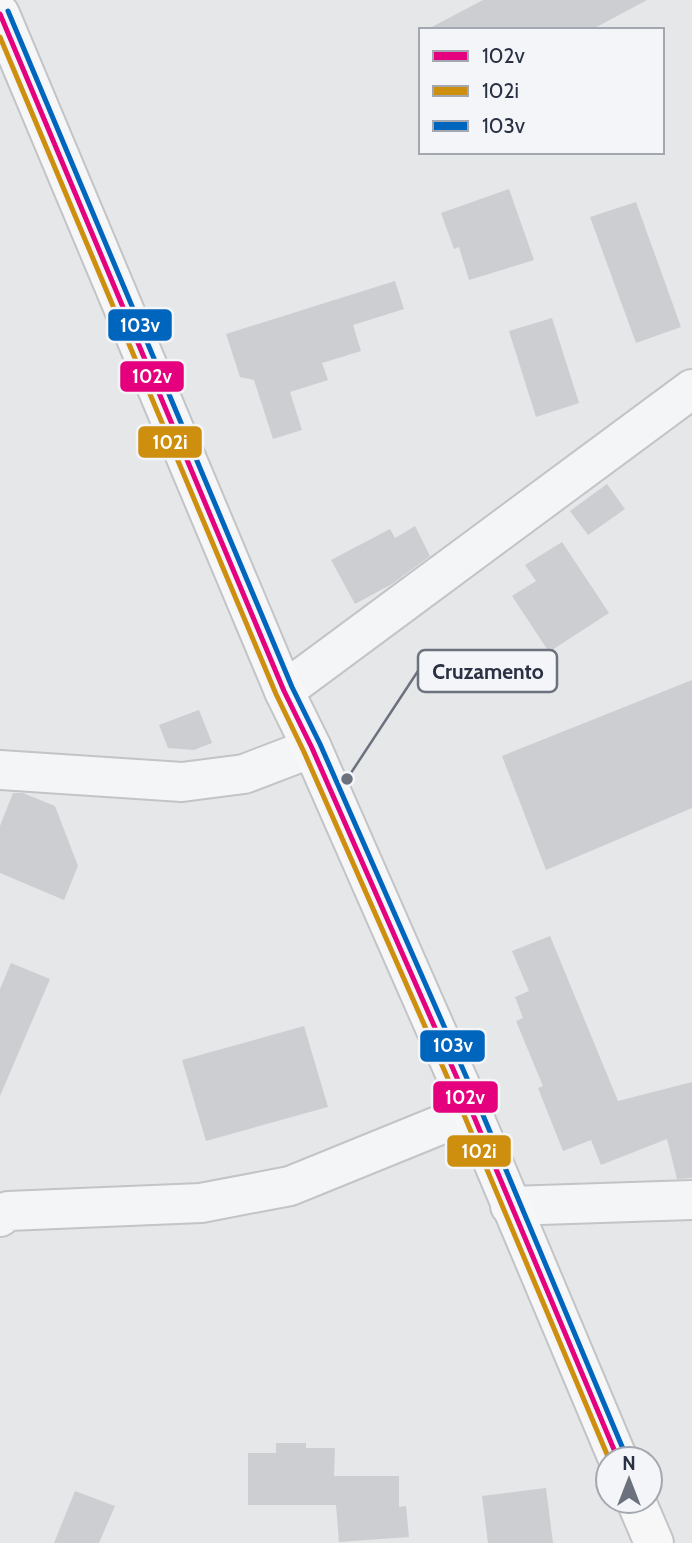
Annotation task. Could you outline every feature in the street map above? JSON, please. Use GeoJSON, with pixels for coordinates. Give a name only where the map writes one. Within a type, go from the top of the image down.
{"type":"FeatureCollection","features":[{"type":"Feature","properties":{"kind":"main road"},"geometry":{"type":"LineString","coordinates":[[0,14],[284,691],[312,748],[472,1112],[612,1445]]}},
{"type":"Feature","properties":{"kind":"main road"},"geometry":{"type":"LineString","coordinates":[[642,1515],[654,1543]]}},
{"type":"Feature","properties":{"kind":"street"},"geometry":{"type":"LineString","coordinates":[[284,691],[692,389]]}},
{"type":"Feature","properties":{"kind":"street"},"geometry":{"type":"LineString","coordinates":[[0,770],[182,782],[244,774],[312,748]]}},
{"type":"Feature","properties":{"kind":"street"},"geometry":{"type":"LineString","coordinates":[[0,1217],[8,1211],[201,1203],[290,1186],[472,1112]]}},
{"type":"Feature","properties":{"kind":"street"},"geometry":{"type":"LineString","coordinates":[[510,1206],[692,1200]]}},
{"type":"Feature","properties":{"kind":"building"},"geometry":{"type":"Polygon","coordinates":[[[483,0],[647,0],[595,28],[430,28],[483,0]]]}},
{"type":"Feature","properties":{"kind":"building"},"geometry":{"type":"Polygon","coordinates":[[[509,189],[534,260],[469,280],[459,247],[454,249],[441,213],[509,189]]]}},
{"type":"Feature","properties":{"kind":"building"},"geometry":{"type":"Polygon","coordinates":[[[636,202],[681,327],[636,343],[590,217],[636,202]]]}},
{"type":"Feature","properties":{"kind":"building"},"geometry":{"type":"Polygon","coordinates":[[[395,281],[404,309],[353,325],[361,351],[322,363],[328,380],[290,392],[302,430],[273,439],[254,380],[240,377],[226,334],[395,281]]]}},
{"type":"Feature","properties":{"kind":"building"},"geometry":{"type":"Polygon","coordinates":[[[552,318],[579,403],[536,417],[509,331],[552,318]]]}},
{"type":"Feature","properties":{"kind":"building"},"geometry":{"type":"Polygon","coordinates":[[[607,484],[625,509],[588,535],[570,511],[607,484]]]}},
{"type":"Feature","properties":{"kind":"building"},"geometry":{"type":"Polygon","coordinates":[[[415,526],[430,556],[392,584],[355,604],[331,560],[390,529],[395,538],[415,526]]]}},
{"type":"Feature","properties":{"kind":"building"},"geometry":{"type":"Polygon","coordinates":[[[562,542],[609,613],[549,652],[512,596],[536,581],[525,565],[562,542]]]}},
{"type":"Feature","properties":{"kind":"building"},"geometry":{"type":"Polygon","coordinates":[[[692,680],[692,808],[546,870],[502,756],[692,680]]]}},
{"type":"Feature","properties":{"kind":"building"},"geometry":{"type":"Polygon","coordinates":[[[199,710],[212,743],[194,750],[168,748],[159,725],[199,710]]]}},
{"type":"Feature","properties":{"kind":"building"},"geometry":{"type":"Polygon","coordinates":[[[13,793],[23,793],[55,806],[78,866],[64,900],[0,873],[0,826],[13,793]]]}},
{"type":"Feature","properties":{"kind":"building"},"geometry":{"type":"Polygon","coordinates":[[[550,936],[618,1101],[692,1082],[692,1178],[677,1179],[667,1139],[601,1165],[591,1140],[563,1151],[538,1088],[543,1086],[516,1021],[523,1018],[515,997],[529,991],[512,951],[550,936]]]}},
{"type":"Feature","properties":{"kind":"building"},"geometry":{"type":"Polygon","coordinates":[[[11,963],[50,979],[0,1096],[0,989],[11,963]]]}},
{"type":"Feature","properties":{"kind":"building"},"geometry":{"type":"Polygon","coordinates":[[[304,1026],[328,1107],[206,1141],[182,1060],[304,1026]]]}},
{"type":"Feature","properties":{"kind":"building"},"geometry":{"type":"Polygon","coordinates":[[[276,1443],[306,1443],[306,1448],[335,1448],[334,1476],[399,1476],[399,1507],[406,1506],[409,1537],[339,1542],[336,1505],[248,1505],[248,1453],[276,1453],[276,1443]]]}},
{"type":"Feature","properties":{"kind":"building"},"geometry":{"type":"Polygon","coordinates":[[[546,1488],[553,1543],[488,1543],[482,1496],[546,1488]]]}},
{"type":"Feature","properties":{"kind":"building"},"geometry":{"type":"Polygon","coordinates":[[[75,1491],[115,1506],[99,1543],[54,1543],[75,1491]]]}},
{"type":"Feature","properties":{"kind":"transit line","name":"103v"},"geometry":{"type":"LineString","coordinates":[[8,11],[292,687],[320,744],[480,1108],[621,1445]]}},
{"type":"Feature","properties":{"kind":"transit line","name":"102v"},"geometry":{"type":"LineString","coordinates":[[0,14],[284,691],[312,748],[472,1112],[612,1445]]}},
{"type":"Feature","properties":{"kind":"transit line","name":"102i"},"geometry":{"type":"LineString","coordinates":[[0,37],[276,694],[464,1115],[603,1445]]}},
{"type":"Feature","properties":{"kind":"place","name":"Cruzamento"},"geometry":{"type":"Point","coordinates":[347,779]}}]}
